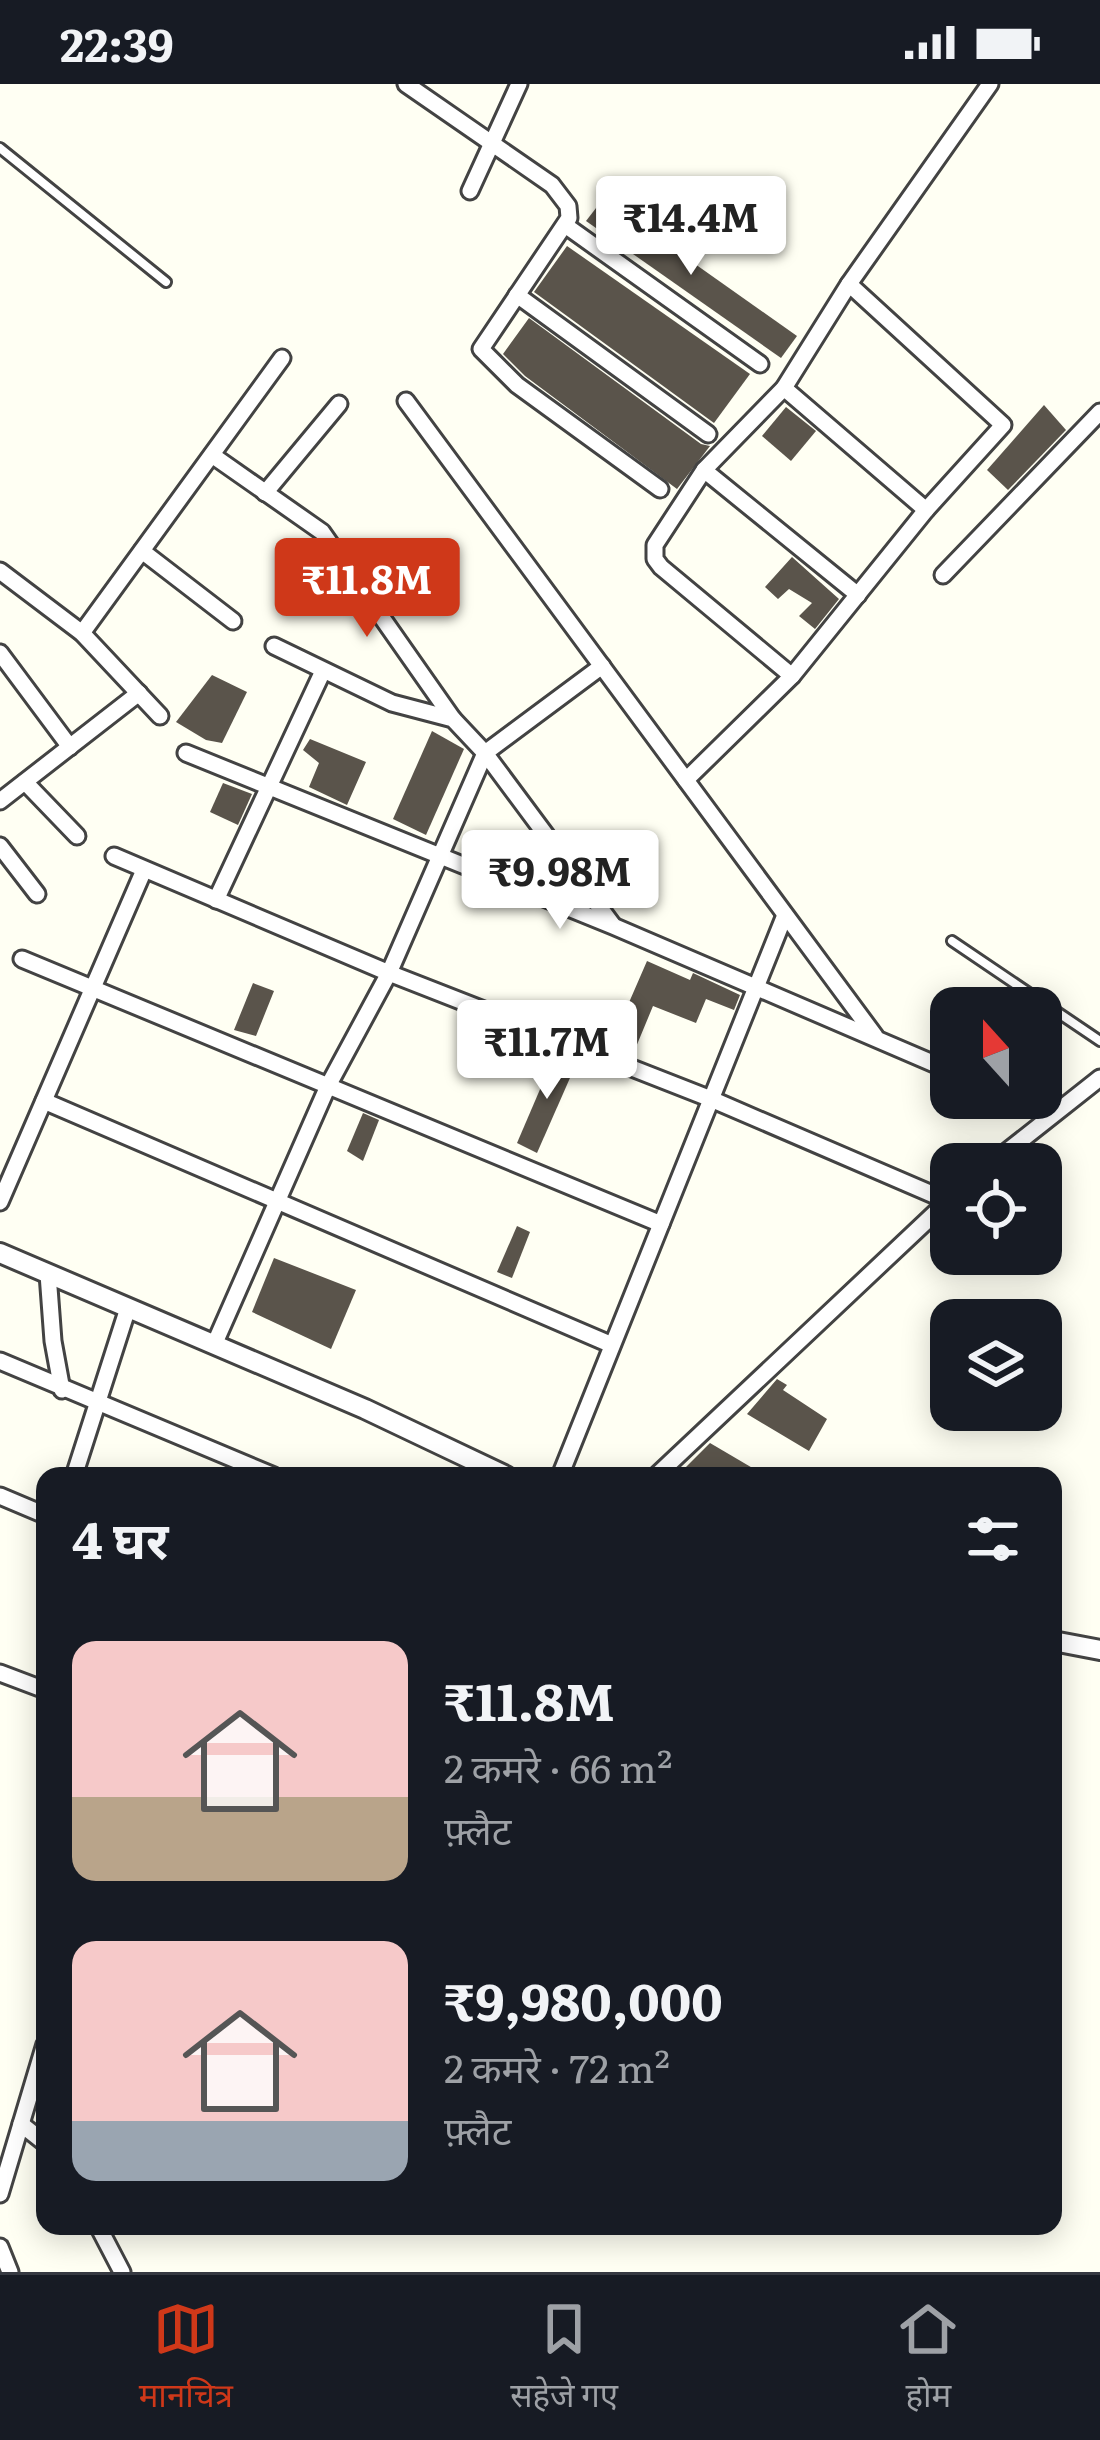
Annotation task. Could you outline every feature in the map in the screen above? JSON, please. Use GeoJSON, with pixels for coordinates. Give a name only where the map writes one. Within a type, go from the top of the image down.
{"type":"FeatureCollection","features":[{"type":"Feature","properties":{"kind":"street"},"geometry":{"type":"LineString","coordinates":[[406,84],[560,194],[568,206],[565,225],[481,349],[517,386],[660,489]]}},
{"type":"Feature","properties":{"kind":"street"},"geometry":{"type":"LineString","coordinates":[[470,191],[519,84]]}},
{"type":"Feature","properties":{"kind":"street"},"geometry":{"type":"LineString","coordinates":[[792,676],[655,559],[655,544],[704,470],[784,388],[850,284],[990,84]]}},
{"type":"Feature","properties":{"kind":"street"},"geometry":{"type":"LineString","coordinates":[[565,225],[760,364]]}},
{"type":"Feature","properties":{"kind":"street"},"geometry":{"type":"LineString","coordinates":[[686,780],[792,676],[926,510],[1003,424],[850,284]]}},
{"type":"Feature","properties":{"kind":"street"},"geometry":{"type":"LineString","coordinates":[[517,295],[708,434]]}},
{"type":"Feature","properties":{"kind":"street"},"geometry":{"type":"LineString","coordinates":[[82,632],[282,358]]}},
{"type":"Feature","properties":{"kind":"street"},"geometry":{"type":"LineString","coordinates":[[784,388],[926,510]]}},
{"type":"Feature","properties":{"kind":"street"},"geometry":{"type":"LineString","coordinates":[[406,401],[877,1039]]}},
{"type":"Feature","properties":{"kind":"street"},"geometry":{"type":"LineString","coordinates":[[266,493],[339,404]]}},
{"type":"Feature","properties":{"kind":"street"},"geometry":{"type":"LineString","coordinates":[[943,574],[1100,412]]}},
{"type":"Feature","properties":{"kind":"street"},"geometry":{"type":"LineString","coordinates":[[212,454],[322,532],[453,719],[484,753],[613,926]]}},
{"type":"Feature","properties":{"kind":"street"},"geometry":{"type":"LineString","coordinates":[[704,470],[858,595]]}},
{"type":"Feature","properties":{"kind":"street"},"geometry":{"type":"LineString","coordinates":[[142,551],[233,621]]}},
{"type":"Feature","properties":{"kind":"street"},"geometry":{"type":"LineString","coordinates":[[0,571],[82,632],[160,716]]}},
{"type":"Feature","properties":{"kind":"street"},"geometry":{"type":"LineString","coordinates":[[274,646],[392,703],[453,719]]}},
{"type":"Feature","properties":{"kind":"street"},"geometry":{"type":"LineString","coordinates":[[0,653],[70,747]]}},
{"type":"Feature","properties":{"kind":"street"},"geometry":{"type":"LineString","coordinates":[[214,1345],[328,1086],[389,974],[484,753],[602,666]]}},
{"type":"Feature","properties":{"kind":"street"},"geometry":{"type":"LineString","coordinates":[[216,900],[323,671]]}},
{"type":"Feature","properties":{"kind":"street"},"geometry":{"type":"LineString","coordinates":[[0,801],[139,693]]}},
{"type":"Feature","properties":{"kind":"street"},"geometry":{"type":"LineString","coordinates":[[186,753],[613,926],[930,1062]]}},
{"type":"Feature","properties":{"kind":"street"},"geometry":{"type":"LineString","coordinates":[[25,782],[77,836]]}},
{"type":"Feature","properties":{"kind":"street"},"geometry":{"type":"LineString","coordinates":[[0,846],[38,894]]}},
{"type":"Feature","properties":{"kind":"street"},"geometry":{"type":"LineString","coordinates":[[114,856],[389,974],[712,1099],[930,1192]]}},
{"type":"Feature","properties":{"kind":"street"},"geometry":{"type":"LineString","coordinates":[[0,1202],[144,871]]}},
{"type":"Feature","properties":{"kind":"street"},"geometry":{"type":"LineString","coordinates":[[564,1467],[785,915]]}},
{"type":"Feature","properties":{"kind":"street"},"geometry":{"type":"LineString","coordinates":[[22,959],[661,1224]]}},
{"type":"Feature","properties":{"kind":"street"},"geometry":{"type":"LineString","coordinates":[[1062,1105],[1100,1078]]}},
{"type":"Feature","properties":{"kind":"street"},"geometry":{"type":"LineString","coordinates":[[44,1101],[613,1345]]}},
{"type":"Feature","properties":{"kind":"street"},"geometry":{"type":"LineString","coordinates":[[1015,1143],[1043,1119]]}},
{"type":"Feature","properties":{"kind":"street"},"geometry":{"type":"LineString","coordinates":[[666,1467],[930,1218]]}},
{"type":"Feature","properties":{"kind":"street"},"geometry":{"type":"LineString","coordinates":[[0,1253],[486,1467]]}},
{"type":"Feature","properties":{"kind":"street"},"geometry":{"type":"LineString","coordinates":[[49,1274],[62,1390]]}},
{"type":"Feature","properties":{"kind":"street"},"geometry":{"type":"LineString","coordinates":[[77,1467],[128,1308]]}},
{"type":"Feature","properties":{"kind":"street"},"geometry":{"type":"LineString","coordinates":[[0,1361],[235,1467]]}},
{"type":"Feature","properties":{"kind":"street"},"geometry":{"type":"LineString","coordinates":[[0,1496],[36,1511]]}},
{"type":"Feature","properties":{"kind":"street"},"geometry":{"type":"LineString","coordinates":[[1062,1643],[1100,1650]]}},
{"type":"Feature","properties":{"kind":"street"},"geometry":{"type":"LineString","coordinates":[[0,1673],[36,1687]]}},
{"type":"Feature","properties":{"kind":"street"},"geometry":{"type":"LineString","coordinates":[[0,2194],[36,2074]]}},
{"type":"Feature","properties":{"kind":"street"},"geometry":{"type":"LineString","coordinates":[[21,2124],[36,2136]]}},
{"type":"Feature","properties":{"kind":"street"},"geometry":{"type":"LineString","coordinates":[[103,2235],[122,2272]]}},
{"type":"Feature","properties":{"kind":"street"},"geometry":{"type":"LineString","coordinates":[[0,2247],[10,2272]]}},
{"type":"Feature","properties":{"kind":"lane"},"geometry":{"type":"LineString","coordinates":[[0,148],[166,281]]}},
{"type":"Feature","properties":{"kind":"lane"},"geometry":{"type":"LineString","coordinates":[[952,941],[1100,1041]]}},
{"type":"Feature","properties":{"kind":"building"},"geometry":{"type":"Polygon","coordinates":[[[603,199],[797,336],[781,358],[586,221],[603,199]]]}},
{"type":"Feature","properties":{"kind":"building"},"geometry":{"type":"Polygon","coordinates":[[[567,246],[750,374],[714,423],[534,292],[567,246]]]}},
{"type":"Feature","properties":{"kind":"building"},"geometry":{"type":"Polygon","coordinates":[[[529,318],[710,446],[677,489],[525,376],[503,354],[529,318]]]}},
{"type":"Feature","properties":{"kind":"building"},"geometry":{"type":"Polygon","coordinates":[[[1044,405],[1066,430],[1008,490],[987,470],[1044,405]]]}},
{"type":"Feature","properties":{"kind":"building"},"geometry":{"type":"Polygon","coordinates":[[[786,407],[816,431],[791,461],[762,436],[786,407]]]}},
{"type":"Feature","properties":{"kind":"building"},"geometry":{"type":"Polygon","coordinates":[[[792,557],[839,599],[815,629],[799,616],[812,603],[789,589],[778,599],[765,587],[792,557]]]}},
{"type":"Feature","properties":{"kind":"building"},"geometry":{"type":"Polygon","coordinates":[[[212,675],[247,692],[222,743],[206,740],[176,722],[212,675]]]}},
{"type":"Feature","properties":{"kind":"building"},"geometry":{"type":"Polygon","coordinates":[[[432,731],[464,749],[426,835],[393,819],[432,731]]]}},
{"type":"Feature","properties":{"kind":"building"},"geometry":{"type":"Polygon","coordinates":[[[310,739],[366,762],[347,805],[309,787],[319,763],[303,750],[310,739]]]}},
{"type":"Feature","properties":{"kind":"building"},"geometry":{"type":"Polygon","coordinates":[[[223,783],[252,794],[238,825],[210,812],[223,783]]]}},
{"type":"Feature","properties":{"kind":"building"},"geometry":{"type":"Polygon","coordinates":[[[647,961],[690,980],[693,973],[740,995],[734,1010],[706,999],[696,1023],[653,1006],[636,1047],[614,1037],[647,961]]]}},
{"type":"Feature","properties":{"kind":"building"},"geometry":{"type":"Polygon","coordinates":[[[253,983],[274,991],[256,1036],[234,1030],[253,983]]]}},
{"type":"Feature","properties":{"kind":"building"},"geometry":{"type":"Polygon","coordinates":[[[556,1052],[577,1062],[537,1153],[517,1143],[556,1052]]]}},
{"type":"Feature","properties":{"kind":"building"},"geometry":{"type":"Polygon","coordinates":[[[363,1113],[379,1120],[363,1161],[347,1151],[363,1113]]]}},
{"type":"Feature","properties":{"kind":"building"},"geometry":{"type":"Polygon","coordinates":[[[517,1226],[530,1232],[512,1278],[497,1272],[517,1226]]]}},
{"type":"Feature","properties":{"kind":"building"},"geometry":{"type":"Polygon","coordinates":[[[274,1258],[356,1290],[331,1349],[252,1312],[274,1258]]]}},
{"type":"Feature","properties":{"kind":"building"},"geometry":{"type":"Polygon","coordinates":[[[777,1379],[787,1385],[783,1390],[827,1419],[809,1451],[747,1414],[777,1379]]]}},
{"type":"Feature","properties":{"kind":"building"},"geometry":{"type":"Polygon","coordinates":[[[710,1443],[751,1467],[686,1467],[710,1443]]]}}]}
